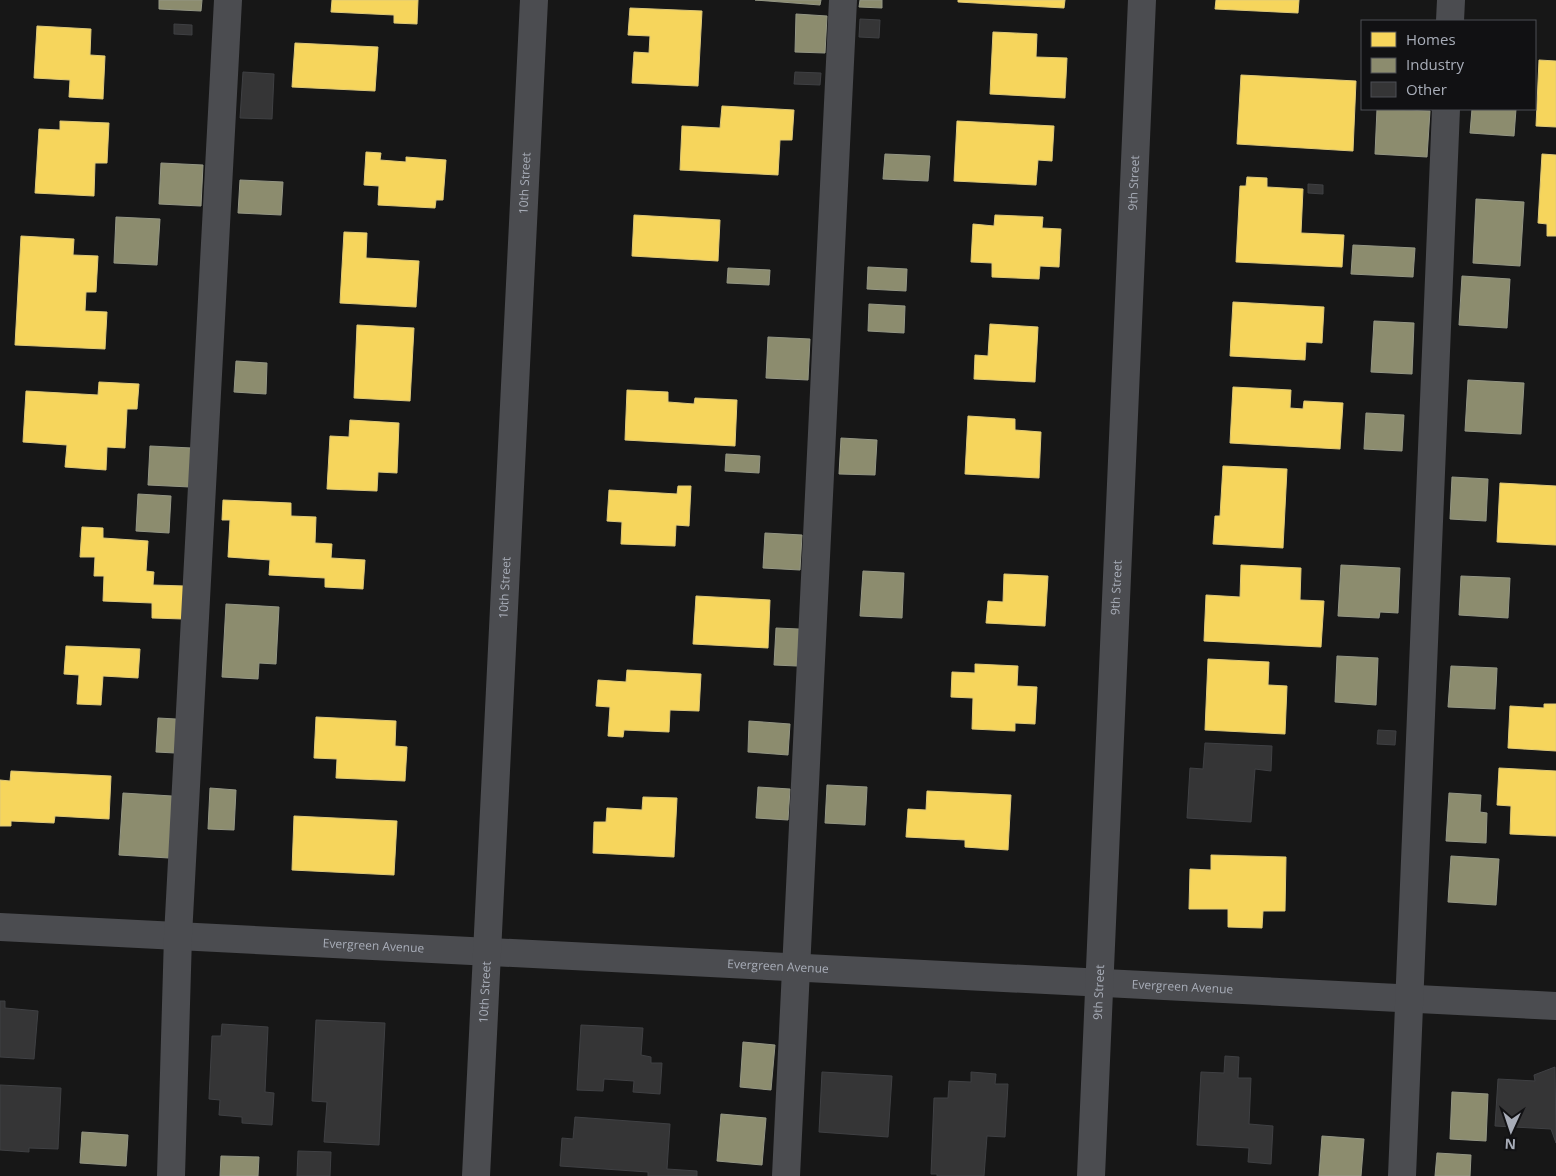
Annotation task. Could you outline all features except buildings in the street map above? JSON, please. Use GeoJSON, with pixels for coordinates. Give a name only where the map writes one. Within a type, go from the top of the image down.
{"type":"FeatureCollection","features":[{"type":"Feature","properties":{"kind":"street"},"geometry":{"type":"LineString","coordinates":[[171,1176],[178,936],[228,0]]}},
{"type":"Feature","properties":{"kind":"street","name":"10th Street"},"geometry":{"type":"LineString","coordinates":[[476,1176],[534,0]]}},
{"type":"Feature","properties":{"kind":"street"},"geometry":{"type":"LineString","coordinates":[[786,1176],[843,0]]}},
{"type":"Feature","properties":{"kind":"street","name":"9th Street"},"geometry":{"type":"LineString","coordinates":[[1090,1176],[1142,0]]}},
{"type":"Feature","properties":{"kind":"street"},"geometry":{"type":"LineString","coordinates":[[1450,20],[1451,0]]}},
{"type":"Feature","properties":{"kind":"street"},"geometry":{"type":"LineString","coordinates":[[1402,1176],[1446,110]]}},
{"type":"Feature","properties":{"kind":"street","name":"Evergreen Avenue"},"geometry":{"type":"LineString","coordinates":[[0,927],[1556,1006]]}}]}
